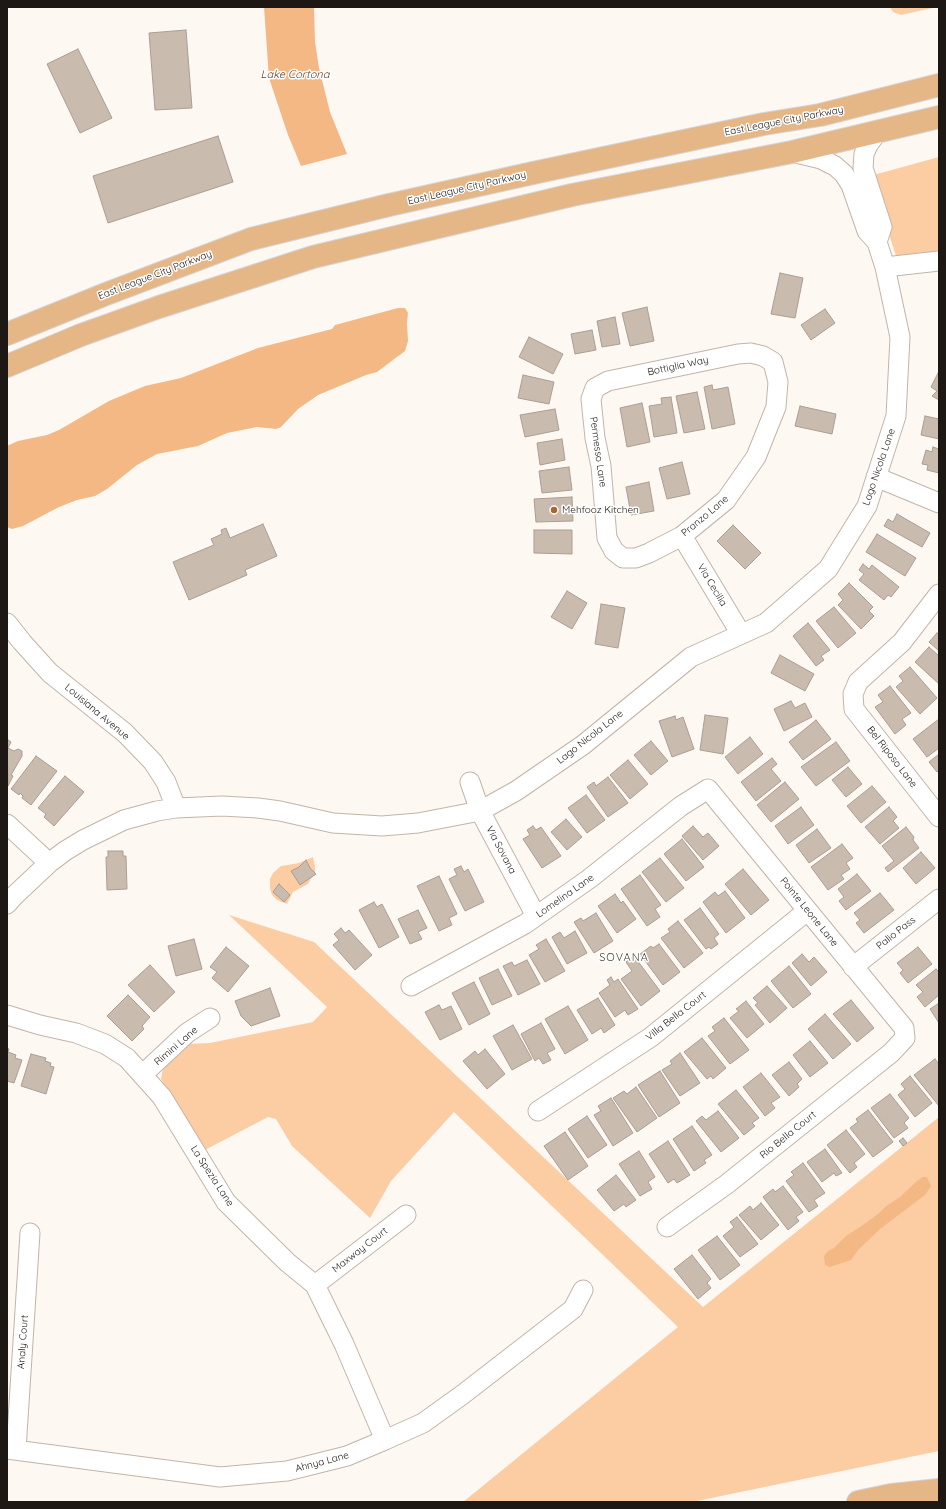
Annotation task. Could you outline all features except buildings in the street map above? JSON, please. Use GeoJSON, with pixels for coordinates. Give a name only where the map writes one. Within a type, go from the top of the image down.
{"type":"FeatureCollection","features":[{"type":"Feature","properties":{"kind":"main road","name":"East League City Parkway"},"geometry":{"type":"LineString","coordinates":[[7,334],[106,294],[251,239],[388,205],[764,124],[820,115],[939,86]]}},
{"type":"Feature","properties":{"kind":"main road"},"geometry":{"type":"LineString","coordinates":[[758,159],[769,146],[786,139],[804,135],[820,115]]}},
{"type":"Feature","properties":{"kind":"main road"},"geometry":{"type":"LineString","coordinates":[[7,366],[81,335],[159,307],[313,257],[572,195],[792,152],[939,117]]}},
{"type":"Feature","properties":{"kind":"main road"},"geometry":{"type":"LineString","coordinates":[[858,1502],[891,1495],[939,1490]]}},
{"type":"Feature","properties":{"kind":"street","name":"Lago Nicola Lane"},"geometry":{"type":"LineString","coordinates":[[877,242],[882,227],[863,168],[864,154],[878,131]]}},
{"type":"Feature","properties":{"kind":"street","name":"Lago Nicola Lane"},"geometry":{"type":"LineString","coordinates":[[7,904],[50,863],[65,851],[83,840],[124,820],[157,811],[176,808],[222,806],[258,808],[280,811],[333,823],[382,826],[418,823],[480,811],[516,791],[583,744],[691,657],[766,623],[828,570],[867,506],[896,416],[900,337],[885,267],[877,242],[867,231],[851,185],[844,174],[835,166],[821,159],[792,152]]}},
{"type":"Feature","properties":{"kind":"street"},"geometry":{"type":"LineString","coordinates":[[885,267],[939,261]]}},
{"type":"Feature","properties":{"kind":"street","name":"Bottiglia Way"},"geometry":{"type":"LineString","coordinates":[[591,399],[595,388],[608,381],[738,354],[751,353],[763,356],[773,362]]}},
{"type":"Feature","properties":{"kind":"street","name":"Pranzo Lane"},"geometry":{"type":"LineString","coordinates":[[614,551],[623,558],[636,558],[649,553],[682,536],[726,500],[756,457],[776,407],[778,382],[773,362]]}},
{"type":"Feature","properties":{"kind":"street","name":"Permesso Lane"},"geometry":{"type":"LineString","coordinates":[[591,399],[595,438],[601,466],[606,538],[614,551]]}},
{"type":"Feature","properties":{"kind":"street"},"geometry":{"type":"LineString","coordinates":[[876,477],[939,503]]}},
{"type":"Feature","properties":{"kind":"street","name":"Via Cecilia"},"geometry":{"type":"LineString","coordinates":[[682,536],[741,634]]}},
{"type":"Feature","properties":{"kind":"street","name":"Bel Riposo Lane"},"geometry":{"type":"LineString","coordinates":[[939,594],[902,642],[858,682],[853,694],[854,709],[939,817]]}},
{"type":"Feature","properties":{"kind":"street","name":"Louisiana Avenue"},"geometry":{"type":"LineString","coordinates":[[7,623],[50,673],[125,733],[153,762],[166,782],[176,808]]}},
{"type":"Feature","properties":{"kind":"street","name":"Via Sovana"},"geometry":{"type":"LineString","coordinates":[[470,782],[480,811],[536,916]]}},
{"type":"Feature","properties":{"kind":"street","name":"Pointe Leone Lane"},"geometry":{"type":"LineString","coordinates":[[708,788],[904,1028],[904,1038]]}},
{"type":"Feature","properties":{"kind":"street","name":"Lomelina Lane"},"geometry":{"type":"LineString","coordinates":[[411,986],[525,924],[589,879],[681,806],[708,788]]}},
{"type":"Feature","properties":{"kind":"street"},"geometry":{"type":"LineString","coordinates":[[7,824],[50,863]]}},
{"type":"Feature","properties":{"kind":"street","name":"Palio Pass"},"geometry":{"type":"LineString","coordinates":[[853,967],[939,899]]}},
{"type":"Feature","properties":{"kind":"street","name":"Villa Bella Court"},"geometry":{"type":"LineString","coordinates":[[538,1111],[651,1037],[807,911]]}},
{"type":"Feature","properties":{"kind":"street","name":"La Spezia Lane"},"geometry":{"type":"LineString","coordinates":[[7,1015],[40,1025],[76,1033],[105,1044],[127,1058],[162,1097],[226,1202],[287,1262],[315,1285],[344,1344],[385,1440]]}},
{"type":"Feature","properties":{"kind":"street","name":"Rimini Lane"},"geometry":{"type":"LineString","coordinates":[[142,1075],[187,1033],[210,1018]]}},
{"type":"Feature","properties":{"kind":"street","name":"Rio Bella Court"},"geometry":{"type":"LineString","coordinates":[[667,1227],[727,1184],[891,1053],[904,1038]]}},
{"type":"Feature","properties":{"kind":"street","name":"Maxway Court"},"geometry":{"type":"LineString","coordinates":[[315,1285],[406,1214]]}},
{"type":"Feature","properties":{"kind":"street","name":"Analy Court"},"geometry":{"type":"LineString","coordinates":[[11,1450],[30,1233]]}},
{"type":"Feature","properties":{"kind":"street","name":"Ahnya Lane"},"geometry":{"type":"LineString","coordinates":[[11,1450],[220,1477],[287,1471],[347,1456],[423,1423],[462,1395],[573,1309],[583,1290]]}},
{"type":"Feature","properties":{"kind":"shaded area"},"geometry":{"type":"Polygon","coordinates":[[[890,7],[937,7],[901,15],[893,12],[890,7]]]}},
{"type":"Feature","properties":{"kind":"shaded area"},"geometry":{"type":"Polygon","coordinates":[[[939,157],[939,264],[901,271],[870,176],[939,157]]]}},
{"type":"Feature","properties":{"kind":"shaded area"},"geometry":{"type":"Polygon","coordinates":[[[313,857],[315,872],[308,884],[293,892],[287,904],[277,900],[272,895],[270,888],[270,879],[273,873],[281,866],[299,863],[313,857]]]}},
{"type":"Feature","properties":{"kind":"shaded area"},"geometry":{"type":"Polygon","coordinates":[[[229,915],[314,942],[703,1307],[939,1117],[939,1451],[692,1502],[463,1502],[678,1327],[454,1112],[391,1181],[370,1218],[292,1146],[276,1119],[268,1117],[203,1151],[182,1111],[161,1079],[163,1068],[188,1044],[210,1043],[313,1022],[327,1007],[229,915]]]}},
{"type":"Feature","properties":{"kind":"water","name":"Lake Cortona"},"geometry":{"type":"Polygon","coordinates":[[[264,7],[314,7],[315,42],[319,68],[330,112],[347,154],[301,166],[288,135],[269,78],[264,7]]]}},
{"type":"Feature","properties":{"kind":"water"},"geometry":{"type":"Polygon","coordinates":[[[398,308],[405,308],[408,313],[408,341],[405,351],[377,372],[366,375],[318,395],[298,409],[281,427],[276,429],[257,427],[227,433],[198,446],[157,454],[137,465],[107,489],[95,496],[77,500],[59,507],[23,526],[12,529],[7,527],[7,446],[18,441],[47,435],[59,430],[109,401],[145,386],[181,378],[258,348],[332,329],[335,325],[398,308]]]}},
{"type":"Feature","properties":{"kind":"water"},"geometry":{"type":"Polygon","coordinates":[[[923,1177],[927,1177],[931,1186],[925,1195],[880,1229],[858,1250],[851,1260],[830,1267],[825,1265],[824,1256],[828,1251],[834,1248],[846,1236],[900,1197],[923,1177]]]}},
{"type":"Feature","properties":{"kind":"place","name":"Mehfooz Kitchen"},"geometry":{"type":"Point","coordinates":[554,510]}},
{"type":"Feature","properties":{"kind":"district","name":"SOVANA"},"geometry":{"type":"Point","coordinates":[624,958]}}]}
